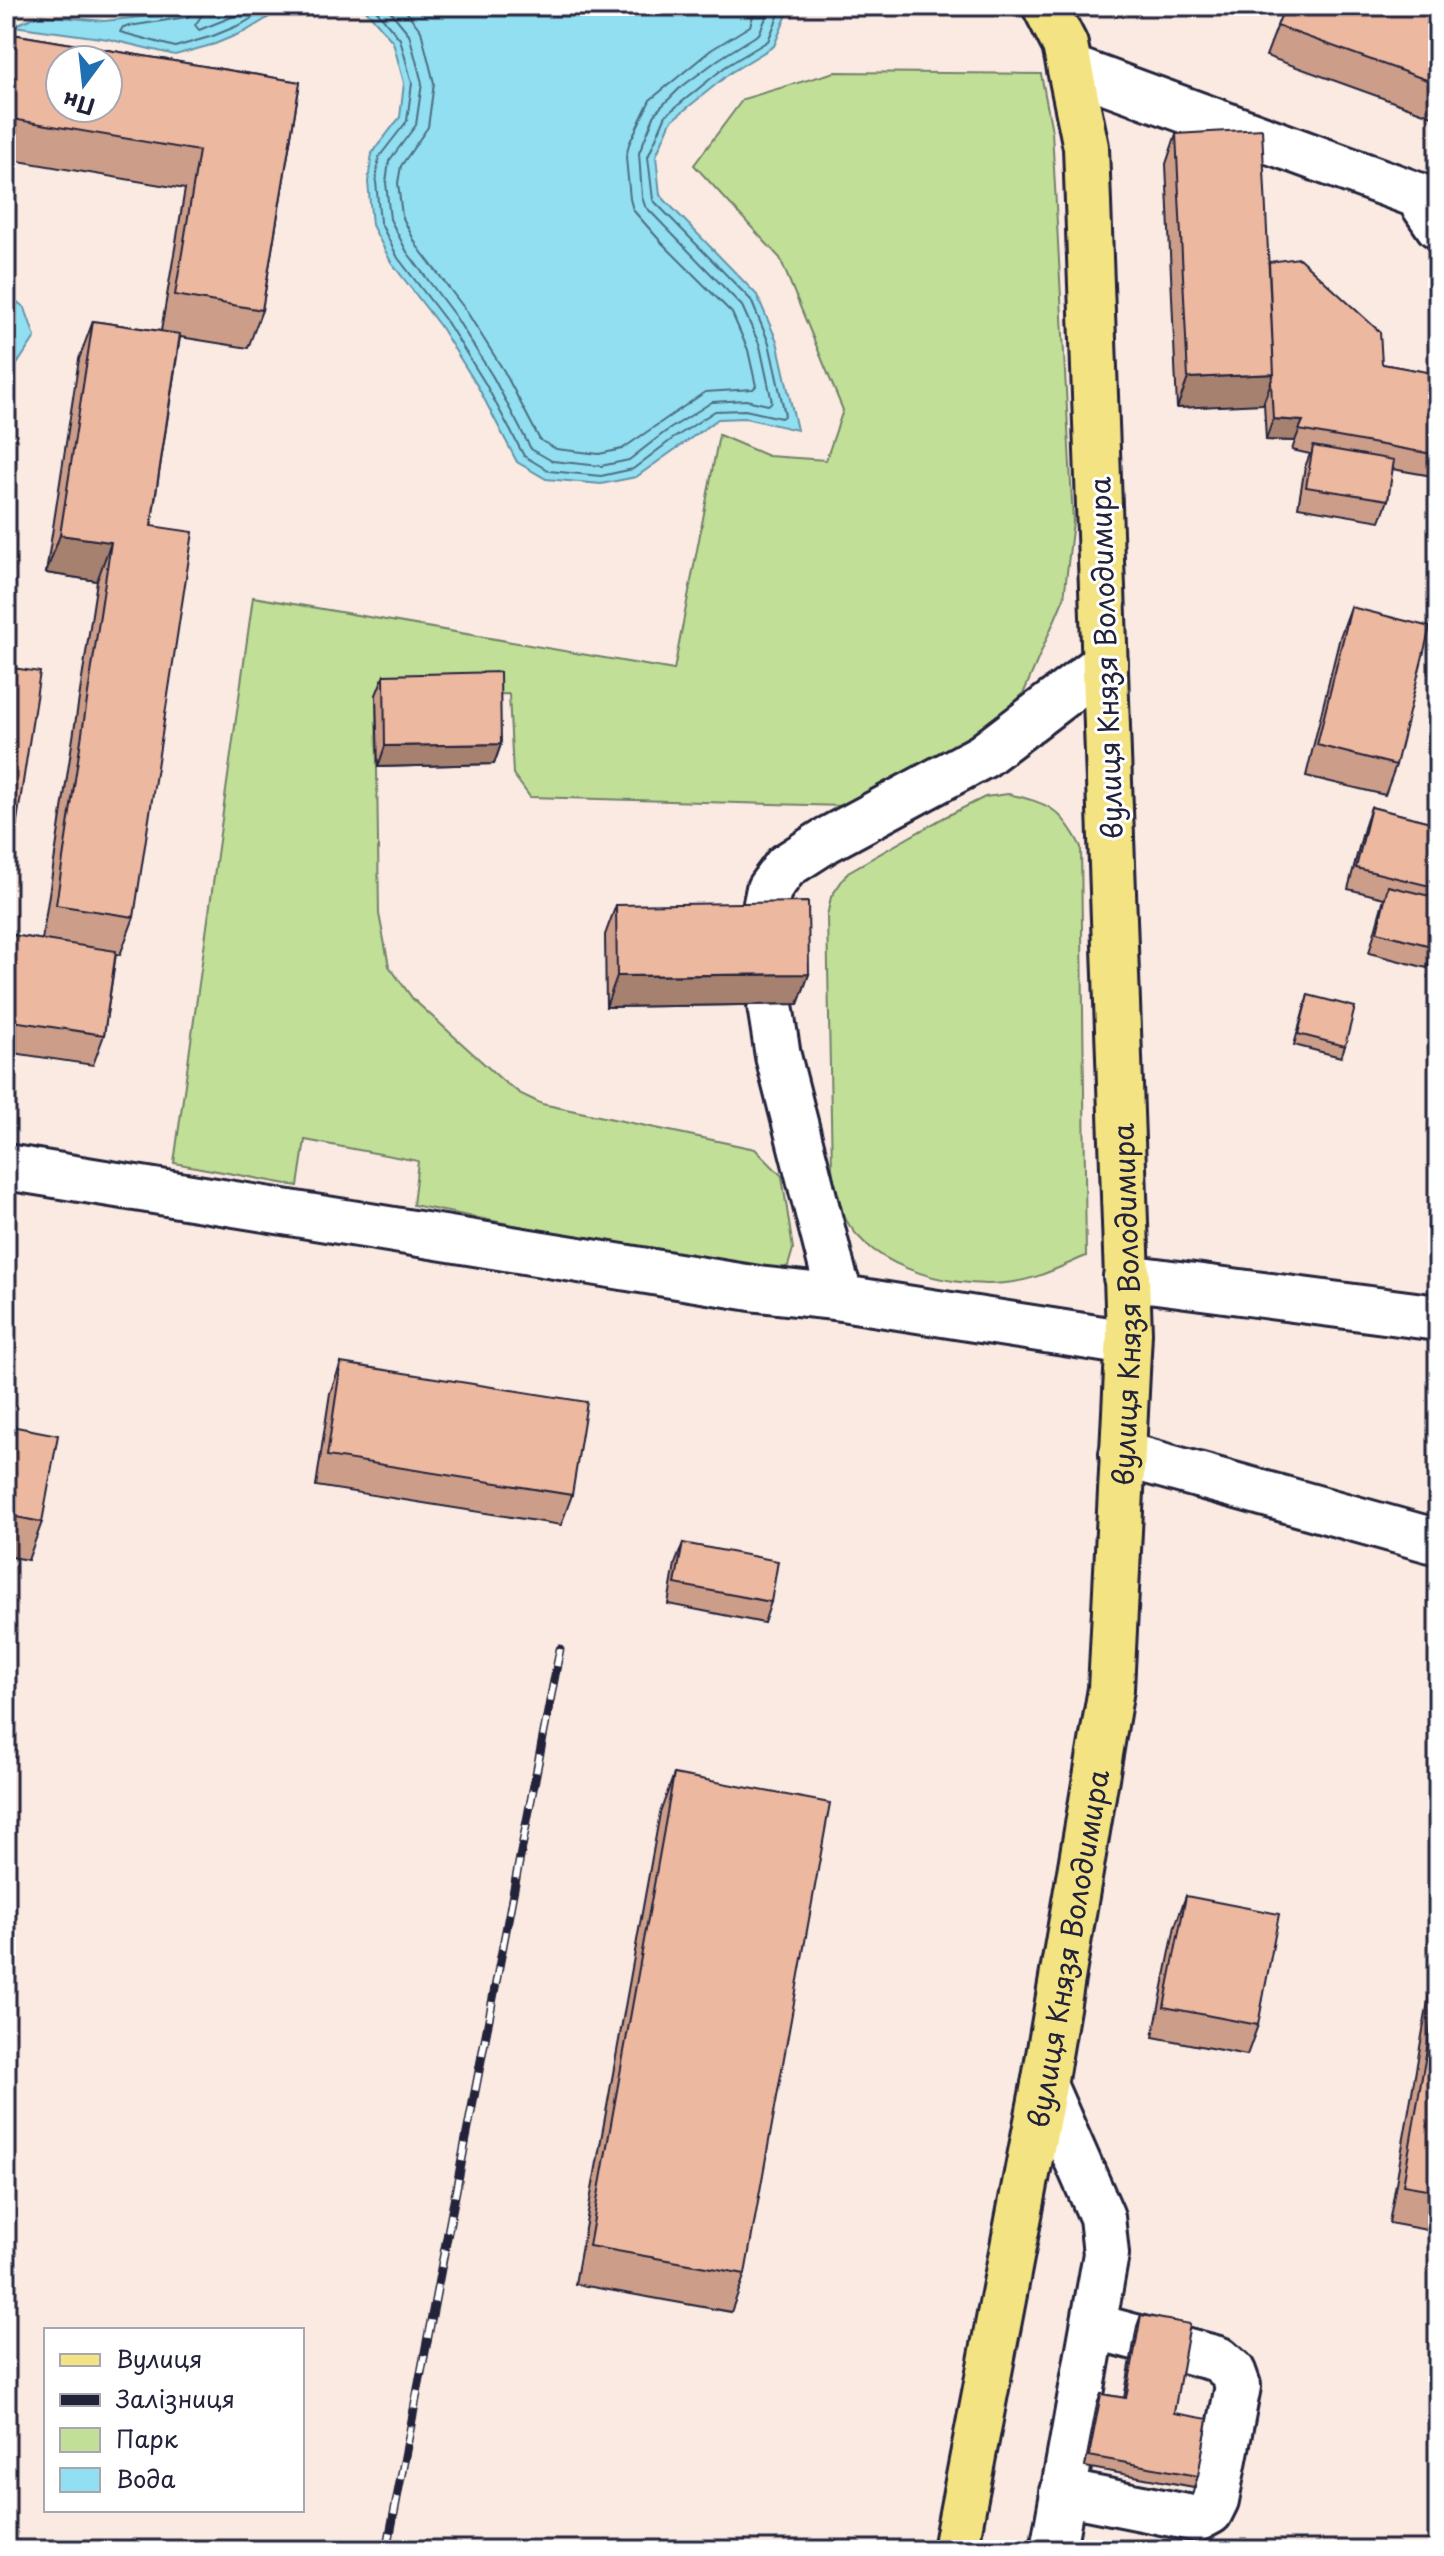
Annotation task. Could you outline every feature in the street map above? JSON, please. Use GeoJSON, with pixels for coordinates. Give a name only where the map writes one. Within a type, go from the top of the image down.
{"type":"FeatureCollection","features":[{"type":"Feature","properties":{"kind":"main road","name":"вулиця Князя Володимира"},"geometry":{"type":"LineString","coordinates":[[955,2550],[1044,2085],[1111,1689],[1128,1343],[1086,147],[1065,45],[1045,6]]}},
{"type":"Feature","properties":{"kind":"lane"},"geometry":{"type":"LineString","coordinates":[[1070,68],[1417,195],[1438,226]]}},
{"type":"Feature","properties":{"kind":"lane"},"geometry":{"type":"LineString","coordinates":[[760,933],[769,889],[786,866],[825,841],[983,756],[1105,663]]}},
{"type":"Feature","properties":{"kind":"lane"},"geometry":{"type":"LineString","coordinates":[[770,1005],[778,1056],[842,1298]]}},
{"type":"Feature","properties":{"kind":"lane"},"geometry":{"type":"LineString","coordinates":[[6,1167],[742,1286],[842,1298],[1128,1343]]}},
{"type":"Feature","properties":{"kind":"lane"},"geometry":{"type":"LineString","coordinates":[[1126,1277],[1438,1318]]}},
{"type":"Feature","properties":{"kind":"lane"},"geometry":{"type":"LineString","coordinates":[[1122,1454],[1438,1542]]}},
{"type":"Feature","properties":{"kind":"lane"},"geometry":{"type":"LineString","coordinates":[[1044,2085],[1102,2217],[1106,2254],[1053,2550]]}},
{"type":"Feature","properties":{"kind":"lane"},"geometry":{"type":"LineString","coordinates":[[1062,2492],[1197,2519],[1210,2512],[1216,2500],[1238,2386],[1233,2372],[1218,2359],[1093,2326]]}},
{"type":"Feature","properties":{"kind":"green space"},"geometry":{"type":"Polygon","coordinates":[[[835,72],[1041,74],[1052,131],[1073,521],[1064,598],[1024,692],[987,736],[879,792],[844,806],[530,797],[513,774],[509,694],[376,696],[379,914],[389,966],[413,999],[521,1094],[542,1104],[755,1149],[782,1176],[793,1249],[788,1266],[767,1275],[413,1205],[418,1161],[305,1140],[298,1186],[174,1163],[253,597],[674,670],[719,435],[768,456],[826,460],[843,410],[780,258],[694,165],[743,99],[835,72]]]}},
{"type":"Feature","properties":{"kind":"green space"},"geometry":{"type":"Polygon","coordinates":[[[1008,794],[1052,809],[1067,824],[1081,847],[1086,1256],[1026,1279],[982,1284],[932,1277],[885,1257],[865,1243],[849,1225],[839,1204],[832,1168],[827,916],[831,897],[848,872],[985,797],[1008,794]]]}},
{"type":"Feature","properties":{"kind":"water"},"geometry":{"type":"Polygon","coordinates":[[[201,6],[287,6],[246,31],[175,55],[108,39],[13,26],[39,15],[104,21],[159,15],[201,6]]]}},
{"type":"Feature","properties":{"kind":"water"},"geometry":{"type":"Polygon","coordinates":[[[354,6],[784,6],[788,12],[774,46],[730,73],[671,121],[656,156],[660,195],[757,295],[777,341],[797,430],[745,418],[718,419],[636,477],[601,484],[546,479],[517,462],[478,387],[440,326],[391,262],[372,225],[368,182],[372,153],[400,117],[404,83],[393,42],[365,9],[354,6]]]}},
{"type":"Feature","properties":{"kind":"water"},"geometry":{"type":"Polygon","coordinates":[[[6,293],[25,308],[35,337],[6,381],[6,293]]]}},
{"type":"Feature","properties":{"kind":"building"},"geometry":{"type":"Polygon","coordinates":[[[1285,6],[1438,6],[1438,84],[1277,26],[1285,6]]]}},
{"type":"Feature","properties":{"kind":"building"},"geometry":{"type":"Polygon","coordinates":[[[6,33],[72,44],[44,44],[44,124],[124,124],[124,53],[300,82],[262,310],[175,295],[199,151],[6,118],[6,33]]]}},
{"type":"Feature","properties":{"kind":"building"},"geometry":{"type":"Polygon","coordinates":[[[1262,129],[1274,374],[1188,378],[1176,134],[1262,129]]]}},
{"type":"Feature","properties":{"kind":"building"},"geometry":{"type":"Polygon","coordinates":[[[1299,258],[1380,332],[1382,364],[1438,374],[1438,455],[1299,430],[1303,421],[1273,419],[1269,262],[1299,258]]]}},
{"type":"Feature","properties":{"kind":"building"},"geometry":{"type":"Polygon","coordinates":[[[93,321],[180,334],[151,526],[193,532],[134,917],[56,905],[111,542],[60,535],[93,321]]]}},
{"type":"Feature","properties":{"kind":"building"},"geometry":{"type":"Polygon","coordinates":[[[1313,446],[1394,460],[1388,500],[1306,487],[1313,446]]]}},
{"type":"Feature","properties":{"kind":"building"},"geometry":{"type":"Polygon","coordinates":[[[1351,607],[1430,627],[1396,765],[1317,745],[1351,607]]]}},
{"type":"Feature","properties":{"kind":"building"},"geometry":{"type":"Polygon","coordinates":[[[6,667],[40,672],[15,834],[6,833],[6,667]]]}},
{"type":"Feature","properties":{"kind":"building"},"geometry":{"type":"Polygon","coordinates":[[[500,672],[501,744],[385,746],[384,675],[500,672]]]}},
{"type":"Feature","properties":{"kind":"building"},"geometry":{"type":"Polygon","coordinates":[[[1371,807],[1438,824],[1438,888],[1356,868],[1371,807]]]}},
{"type":"Feature","properties":{"kind":"building"},"geometry":{"type":"Polygon","coordinates":[[[1388,886],[1438,898],[1435,947],[1377,932],[1388,886]]]}},
{"type":"Feature","properties":{"kind":"building"},"geometry":{"type":"Polygon","coordinates":[[[808,902],[809,974],[617,976],[616,905],[808,902]]]}},
{"type":"Feature","properties":{"kind":"building"},"geometry":{"type":"Polygon","coordinates":[[[6,934],[116,951],[104,1035],[6,1020],[6,934]]]}},
{"type":"Feature","properties":{"kind":"building"},"geometry":{"type":"Polygon","coordinates":[[[1308,995],[1355,1007],[1345,1046],[1298,1034],[1308,995]]]}},
{"type":"Feature","properties":{"kind":"building"},"geometry":{"type":"Polygon","coordinates":[[[341,1363],[587,1402],[572,1495],[327,1456],[341,1363]]]}},
{"type":"Feature","properties":{"kind":"building"},"geometry":{"type":"Polygon","coordinates":[[[6,1425],[58,1435],[42,1522],[6,1515],[6,1425]]]}},
{"type":"Feature","properties":{"kind":"building"},"geometry":{"type":"Polygon","coordinates":[[[683,1543],[778,1561],[771,1602],[675,1584],[683,1543]]]}},
{"type":"Feature","properties":{"kind":"building"},"geometry":{"type":"Polygon","coordinates":[[[674,1774],[830,1803],[745,2274],[589,2246],[674,1774]]]}},
{"type":"Feature","properties":{"kind":"building"},"geometry":{"type":"Polygon","coordinates":[[[1186,1896],[1279,1914],[1258,2025],[1164,2007],[1186,1896]]]}},
{"type":"Feature","properties":{"kind":"building"},"geometry":{"type":"Polygon","coordinates":[[[1438,1986],[1438,2191],[1403,2185],[1438,1986]]]}},
{"type":"Feature","properties":{"kind":"building"},"geometry":{"type":"Polygon","coordinates":[[[1141,2315],[1190,2324],[1174,2413],[1208,2419],[1198,2476],[1089,2456],[1101,2394],[1126,2398],[1141,2315]]]}},
{"type":"Feature","properties":{"kind":"railway"},"geometry":{"type":"LineString","coordinates":[[387,2550],[560,1649]]}}]}
